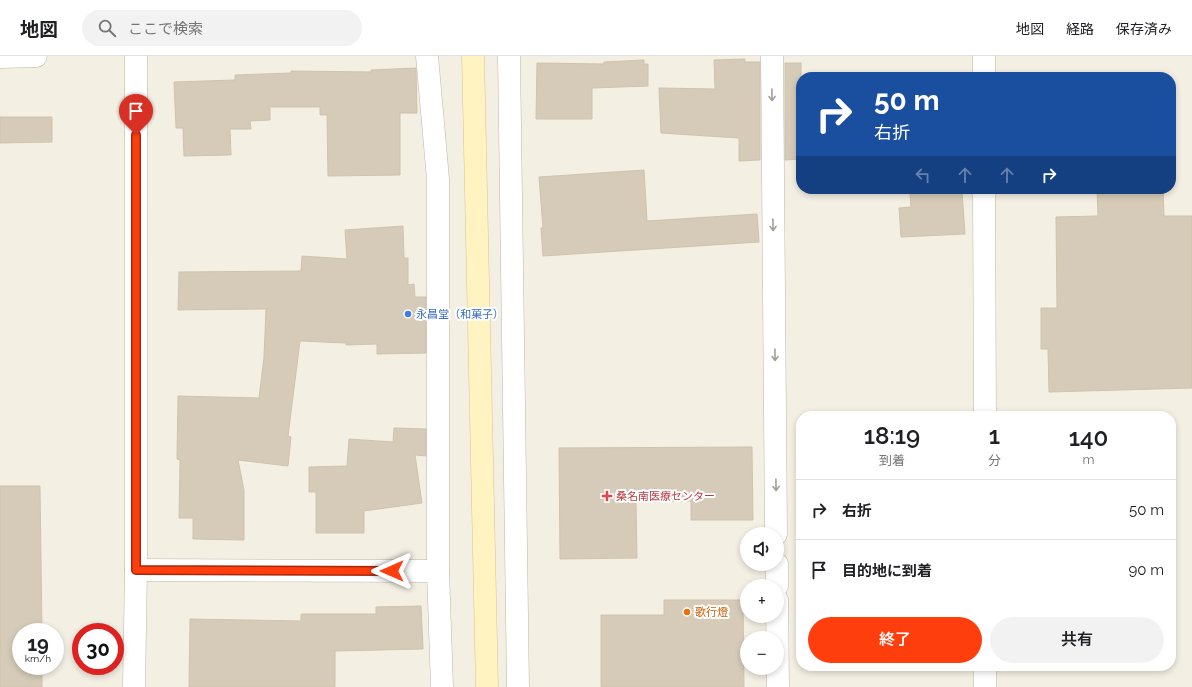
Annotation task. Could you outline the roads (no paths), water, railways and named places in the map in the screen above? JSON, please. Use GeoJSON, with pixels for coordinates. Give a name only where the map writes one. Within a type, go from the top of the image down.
{"type":"FeatureCollection","features":[{"type":"Feature","properties":{"kind":"street"},"geometry":{"type":"LineString","coordinates":[[0,57],[36,56]]}},
{"type":"Feature","properties":{"kind":"street"},"geometry":{"type":"LineString","coordinates":[[134,687],[136,570],[136,56]]}},
{"type":"Feature","properties":{"kind":"street"},"geometry":{"type":"LineString","coordinates":[[427,56],[438,179],[438,571],[442,687]]}},
{"type":"Feature","properties":{"kind":"street"},"geometry":{"type":"LineString","coordinates":[[473,56],[488,687]]}},
{"type":"Feature","properties":{"kind":"street"},"geometry":{"type":"LineString","coordinates":[[509,56],[518,687]]}},
{"type":"Feature","properties":{"kind":"street"},"geometry":{"type":"LineString","coordinates":[[772,56],[776,527]]}},
{"type":"Feature","properties":{"kind":"street"},"geometry":{"type":"LineString","coordinates":[[984,56],[984,72]]}},
{"type":"Feature","properties":{"kind":"street"},"geometry":{"type":"LineString","coordinates":[[984,194],[985,411]]}},
{"type":"Feature","properties":{"kind":"street"},"geometry":{"type":"LineString","coordinates":[[136,570],[438,571]]}},
{"type":"Feature","properties":{"kind":"street"},"geometry":{"type":"LineString","coordinates":[[777,623],[778,687]]}},
{"type":"Feature","properties":{"kind":"street"},"geometry":{"type":"LineString","coordinates":[[985,671],[985,687]]}},
{"type":"Feature","properties":{"kind":"place","name":"永昌堂（和菓子）"},"geometry":{"type":"Point","coordinates":[408,314]}},
{"type":"Feature","properties":{"kind":"place","name":"桑名南医療センター"},"geometry":{"type":"Point","coordinates":[607,496]}},
{"type":"Feature","properties":{"kind":"place","name":"歌行燈"},"geometry":{"type":"Point","coordinates":[687,612]}}]}
